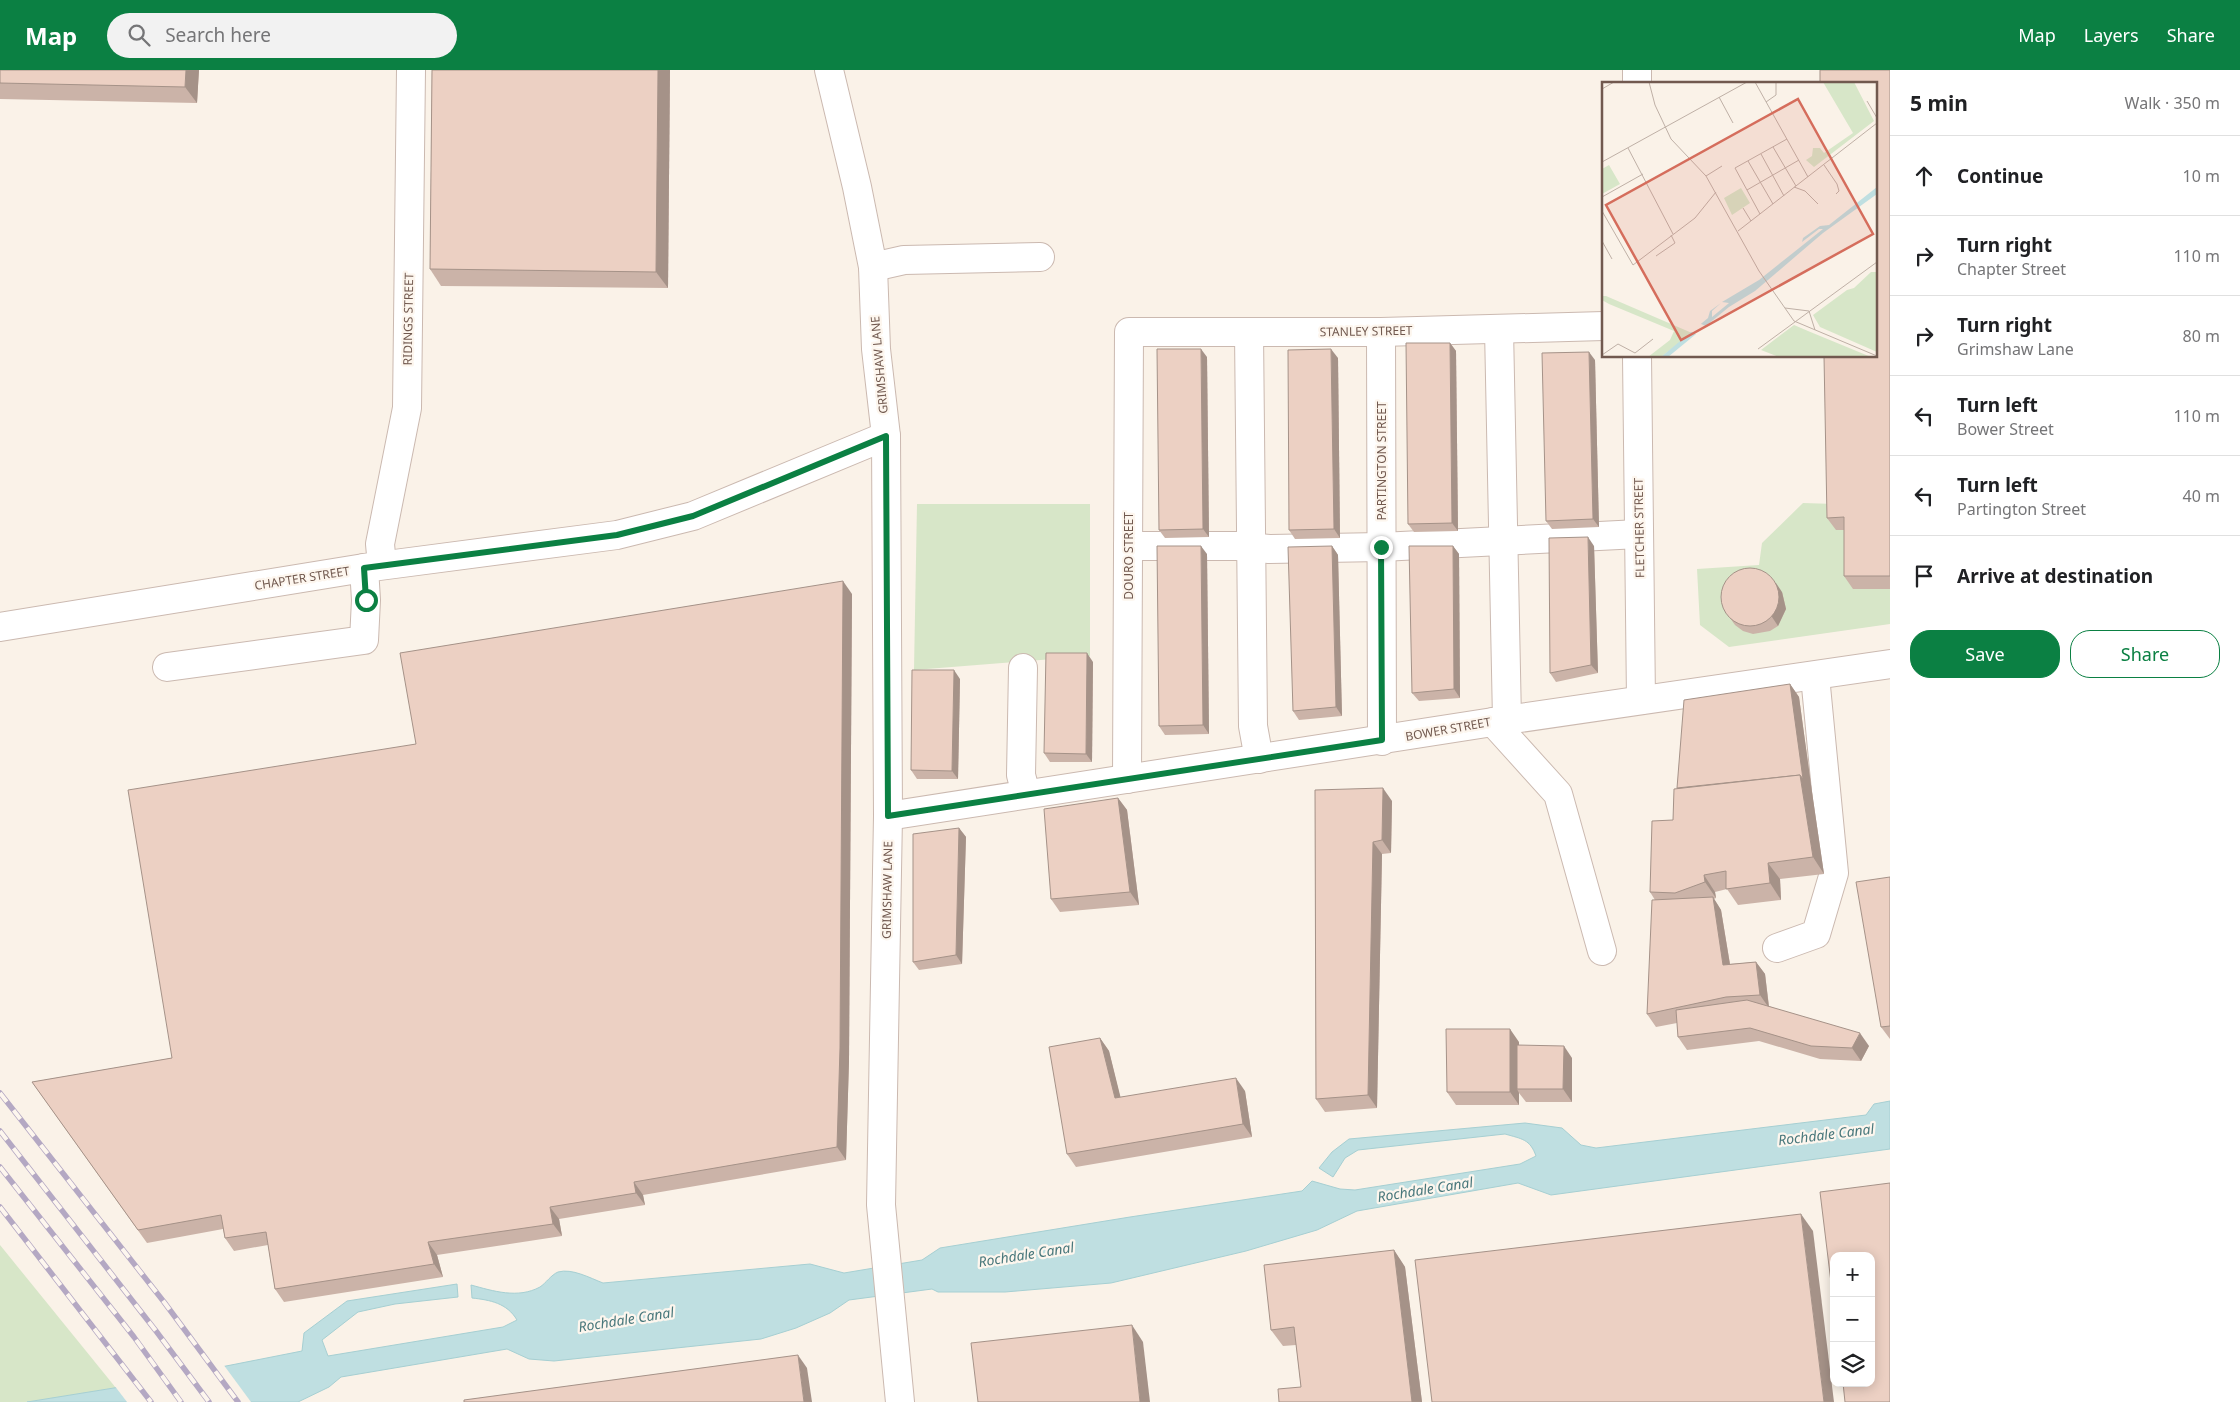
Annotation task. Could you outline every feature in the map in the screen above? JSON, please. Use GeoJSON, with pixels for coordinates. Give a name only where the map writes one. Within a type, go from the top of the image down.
{"type":"FeatureCollection","features":[{"type":"Feature","properties":{"kind":"street","name":"RIDINGS STREET"},"geometry":{"type":"LineString","coordinates":[[167,667],[364,640],[366,600],[380,544],[407,408],[411,70]]}},
{"type":"Feature","properties":{"kind":"street","name":"GRIMSHAW LANE"},"geometry":{"type":"LineString","coordinates":[[829,70],[857,188],[873,267],[876,349],[886,436],[888,816],[881,1205],[896,1344],[900,1402]]}},
{"type":"Feature","properties":{"kind":"street"},"geometry":{"type":"LineString","coordinates":[[873,267],[904,260],[1040,257]]}},
{"type":"Feature","properties":{"kind":"street","name":"STANLEY STREET"},"geometry":{"type":"LineString","coordinates":[[1129,332],[1381,332],[1602,326]]}},
{"type":"Feature","properties":{"kind":"street"},"geometry":{"type":"LineString","coordinates":[[1499,329],[1503,541],[1500,721],[1558,794],[1602,951]]}},
{"type":"Feature","properties":{"kind":"street","name":"DOURO STREET"},"geometry":{"type":"LineString","coordinates":[[1127,779],[1129,332]]}},
{"type":"Feature","properties":{"kind":"street"},"geometry":{"type":"LineString","coordinates":[[1250,332],[1253,726],[1259,759]]}},
{"type":"Feature","properties":{"kind":"street","name":"PARTINGTON STREET"},"geometry":{"type":"LineString","coordinates":[[1381,332],[1382,740]]}},
{"type":"Feature","properties":{"kind":"street","name":"FLETCHER STREET"},"geometry":{"type":"LineString","coordinates":[[1637,358],[1641,700]]}},
{"type":"Feature","properties":{"kind":"street","name":"CHAPTER STREET"},"geometry":{"type":"LineString","coordinates":[[0,627],[373,566],[617,535],[693,516],[886,436]]}},
{"type":"Feature","properties":{"kind":"street"},"geometry":{"type":"LineString","coordinates":[[1128,546],[1252,547],[1269,549],[1381,547],[1639,534]]}},
{"type":"Feature","properties":{"kind":"street","name":"BOWER STREET"},"geometry":{"type":"LineString","coordinates":[[888,816],[1500,721],[1890,664]]}},
{"type":"Feature","properties":{"kind":"street"},"geometry":{"type":"LineString","coordinates":[[1023,668],[1021,775],[1026,794]]}},
{"type":"Feature","properties":{"kind":"street"},"geometry":{"type":"LineString","coordinates":[[1777,948],[1816,934],[1834,873],[1815,676]]}},
{"type":"Feature","properties":{"kind":"green space"},"geometry":{"type":"Polygon","coordinates":[[[1803,503],[1835,504],[1890,589],[1890,624],[1729,647],[1700,625],[1697,569],[1759,565],[1762,543],[1803,503]]]}},
{"type":"Feature","properties":{"kind":"green space"},"geometry":{"type":"Polygon","coordinates":[[[917,504],[1090,504],[1090,656],[914,670],[917,504]]]}},
{"type":"Feature","properties":{"kind":"green space"},"geometry":{"type":"Polygon","coordinates":[[[0,1245],[116,1388],[27,1402],[0,1402],[0,1245]]]}},
{"type":"Feature","properties":{"kind":"water","name":"Rochdale Canal"},"geometry":{"type":"Polygon","coordinates":[[[1890,1101],[1890,1149],[1551,1195],[1518,1183],[1357,1211],[1317,1230],[1246,1251],[1111,1283],[1005,1292],[938,1292],[932,1289],[849,1300],[830,1313],[796,1328],[761,1339],[554,1361],[529,1359],[507,1349],[341,1377],[329,1387],[298,1402],[27,1402],[120,1387],[302,1351],[304,1333],[347,1301],[457,1284],[458,1297],[395,1304],[358,1312],[322,1340],[328,1356],[503,1327],[517,1320],[513,1314],[498,1303],[472,1298],[471,1285],[506,1293],[523,1293],[540,1287],[555,1273],[563,1271],[581,1274],[603,1283],[810,1264],[844,1273],[922,1260],[940,1248],[1302,1191],[1312,1181],[1340,1189],[1355,1190],[1520,1164],[1536,1156],[1528,1143],[1505,1134],[1358,1150],[1345,1158],[1333,1177],[1319,1168],[1332,1152],[1349,1139],[1525,1123],[1562,1128],[1581,1145],[1596,1148],[1866,1115],[1874,1104],[1890,1101]]]}},
{"type":"Feature","properties":{"kind":"pier"},"geometry":{"type":"Polygon","coordinates":[[[223,1364],[251,1402],[127,1402],[114,1385],[223,1364]]]}},
{"type":"Feature","properties":{"kind":"building"},"geometry":{"type":"Polygon","coordinates":[[[0,70],[186,70],[185,87],[0,83],[0,70]]]}},
{"type":"Feature","properties":{"kind":"building"},"geometry":{"type":"Polygon","coordinates":[[[432,70],[658,70],[656,272],[430,269],[432,70]]]}},
{"type":"Feature","properties":{"kind":"building"},"geometry":{"type":"Polygon","coordinates":[[[1820,70],[1890,70],[1890,576],[1844,576],[1844,517],[1827,518],[1824,358],[1878,358],[1878,82],[1820,82],[1820,70]]]}},
{"type":"Feature","properties":{"kind":"building"},"geometry":{"type":"Polygon","coordinates":[[[1406,343],[1450,343],[1452,523],[1408,524],[1406,343]]]}},
{"type":"Feature","properties":{"kind":"building"},"geometry":{"type":"Polygon","coordinates":[[[1157,349],[1201,349],[1203,529],[1159,530],[1157,349]]]}},
{"type":"Feature","properties":{"kind":"building"},"geometry":{"type":"Polygon","coordinates":[[[1331,349],[1334,529],[1289,530],[1288,350],[1331,349]]]}},
{"type":"Feature","properties":{"kind":"building"},"geometry":{"type":"Polygon","coordinates":[[[1589,352],[1593,519],[1546,521],[1542,353],[1589,352]]]}},
{"type":"Feature","properties":{"kind":"building"},"geometry":{"type":"Polygon","coordinates":[[[1588,537],[1591,665],[1550,673],[1549,538],[1588,537]]]}},
{"type":"Feature","properties":{"kind":"building"},"geometry":{"type":"Polygon","coordinates":[[[1157,546],[1201,546],[1203,725],[1159,726],[1157,546]]]}},
{"type":"Feature","properties":{"kind":"building"},"geometry":{"type":"Polygon","coordinates":[[[1332,546],[1336,707],[1293,711],[1288,547],[1332,546]]]}},
{"type":"Feature","properties":{"kind":"building"},"geometry":{"type":"Polygon","coordinates":[[[1409,546],[1453,546],[1454,689],[1412,693],[1409,546]]]}},
{"type":"Feature","properties":{"kind":"building"},"geometry":{"type":"Polygon","coordinates":[[[1750,568],[1766,573],[1774,581],[1779,597],[1774,613],[1766,621],[1750,626],[1734,621],[1726,613],[1721,597],[1726,581],[1734,573],[1750,568]]]}},
{"type":"Feature","properties":{"kind":"building"},"geometry":{"type":"Polygon","coordinates":[[[843,581],[840,1048],[837,1147],[634,1182],[636,1193],[550,1207],[553,1224],[428,1242],[434,1264],[275,1289],[266,1232],[225,1238],[221,1215],[138,1230],[32,1082],[172,1058],[128,790],[416,744],[400,653],[843,581]]]}},
{"type":"Feature","properties":{"kind":"building"},"geometry":{"type":"Polygon","coordinates":[[[1046,653],[1087,653],[1086,754],[1044,753],[1046,653]]]}},
{"type":"Feature","properties":{"kind":"building"},"geometry":{"type":"Polygon","coordinates":[[[912,670],[954,670],[952,771],[911,770],[912,670]]]}},
{"type":"Feature","properties":{"kind":"building"},"geometry":{"type":"Polygon","coordinates":[[[1790,684],[1803,779],[1800,775],[1677,788],[1684,700],[1790,684]]]}},
{"type":"Feature","properties":{"kind":"building"},"geometry":{"type":"Polygon","coordinates":[[[1800,775],[1813,857],[1768,863],[1770,883],[1726,889],[1726,871],[1704,875],[1705,882],[1675,893],[1650,892],[1652,821],[1673,820],[1674,789],[1800,775]]]}},
{"type":"Feature","properties":{"kind":"building"},"geometry":{"type":"Polygon","coordinates":[[[1383,788],[1382,840],[1373,842],[1368,1095],[1316,1099],[1315,790],[1383,788]]]}},
{"type":"Feature","properties":{"kind":"building"},"geometry":{"type":"Polygon","coordinates":[[[1118,798],[1130,892],[1051,899],[1044,809],[1118,798]]]}},
{"type":"Feature","properties":{"kind":"building"},"geometry":{"type":"Polygon","coordinates":[[[959,828],[956,955],[913,962],[913,834],[959,828]]]}},
{"type":"Feature","properties":{"kind":"building"},"geometry":{"type":"Polygon","coordinates":[[[1890,877],[1890,1026],[1881,1027],[1856,882],[1890,877]]]}},
{"type":"Feature","properties":{"kind":"building"},"geometry":{"type":"Polygon","coordinates":[[[1713,897],[1723,965],[1756,962],[1760,995],[1726,997],[1647,1014],[1652,900],[1713,897]]]}},
{"type":"Feature","properties":{"kind":"building"},"geometry":{"type":"Polygon","coordinates":[[[1747,1000],[1860,1033],[1852,1048],[1811,1046],[1750,1028],[1678,1037],[1676,1010],[1747,1000]]]}},
{"type":"Feature","properties":{"kind":"building"},"geometry":{"type":"Polygon","coordinates":[[[1446,1029],[1510,1029],[1510,1092],[1447,1092],[1446,1029]]]}},
{"type":"Feature","properties":{"kind":"building"},"geometry":{"type":"Polygon","coordinates":[[[1100,1038],[1115,1098],[1236,1078],[1243,1124],[1067,1154],[1049,1047],[1100,1038]]]}},
{"type":"Feature","properties":{"kind":"building"},"geometry":{"type":"Polygon","coordinates":[[[1517,1045],[1564,1046],[1563,1089],[1517,1089],[1517,1045]]]}},
{"type":"Feature","properties":{"kind":"building"},"geometry":{"type":"Polygon","coordinates":[[[1890,1183],[1890,1402],[1845,1402],[1843,1387],[1875,1387],[1875,1252],[1830,1252],[1830,1274],[1820,1192],[1890,1183]]]}},
{"type":"Feature","properties":{"kind":"building"},"geometry":{"type":"Polygon","coordinates":[[[1801,1214],[1824,1402],[1432,1402],[1415,1260],[1801,1214]]]}},
{"type":"Feature","properties":{"kind":"building"},"geometry":{"type":"Polygon","coordinates":[[[1394,1250],[1412,1402],[1279,1402],[1278,1389],[1301,1387],[1294,1327],[1271,1330],[1264,1265],[1394,1250]]]}},
{"type":"Feature","properties":{"kind":"building"},"geometry":{"type":"Polygon","coordinates":[[[1132,1325],[1140,1402],[978,1402],[971,1343],[1132,1325]]]}},
{"type":"Feature","properties":{"kind":"building"},"geometry":{"type":"Polygon","coordinates":[[[798,1355],[804,1402],[464,1402],[464,1400],[798,1355]]]}},
{"type":"Feature","properties":{"kind":"railway"},"geometry":{"type":"LineString","coordinates":[[0,1093],[164,1302],[238,1402]]}},
{"type":"Feature","properties":{"kind":"railway"},"geometry":{"type":"LineString","coordinates":[[0,1131],[209,1402]]}},
{"type":"Feature","properties":{"kind":"railway"},"geometry":{"type":"LineString","coordinates":[[0,1167],[134,1337],[181,1402]]}},
{"type":"Feature","properties":{"kind":"railway"},"geometry":{"type":"LineString","coordinates":[[0,1207],[151,1402]]}},
{"type":"Feature","properties":{"kind":"route"},"geometry":{"type":"LineString","coordinates":[[366,600],[364,568],[617,535],[693,516],[886,436],[888,816],[1382,740],[1381,547]]}}]}
